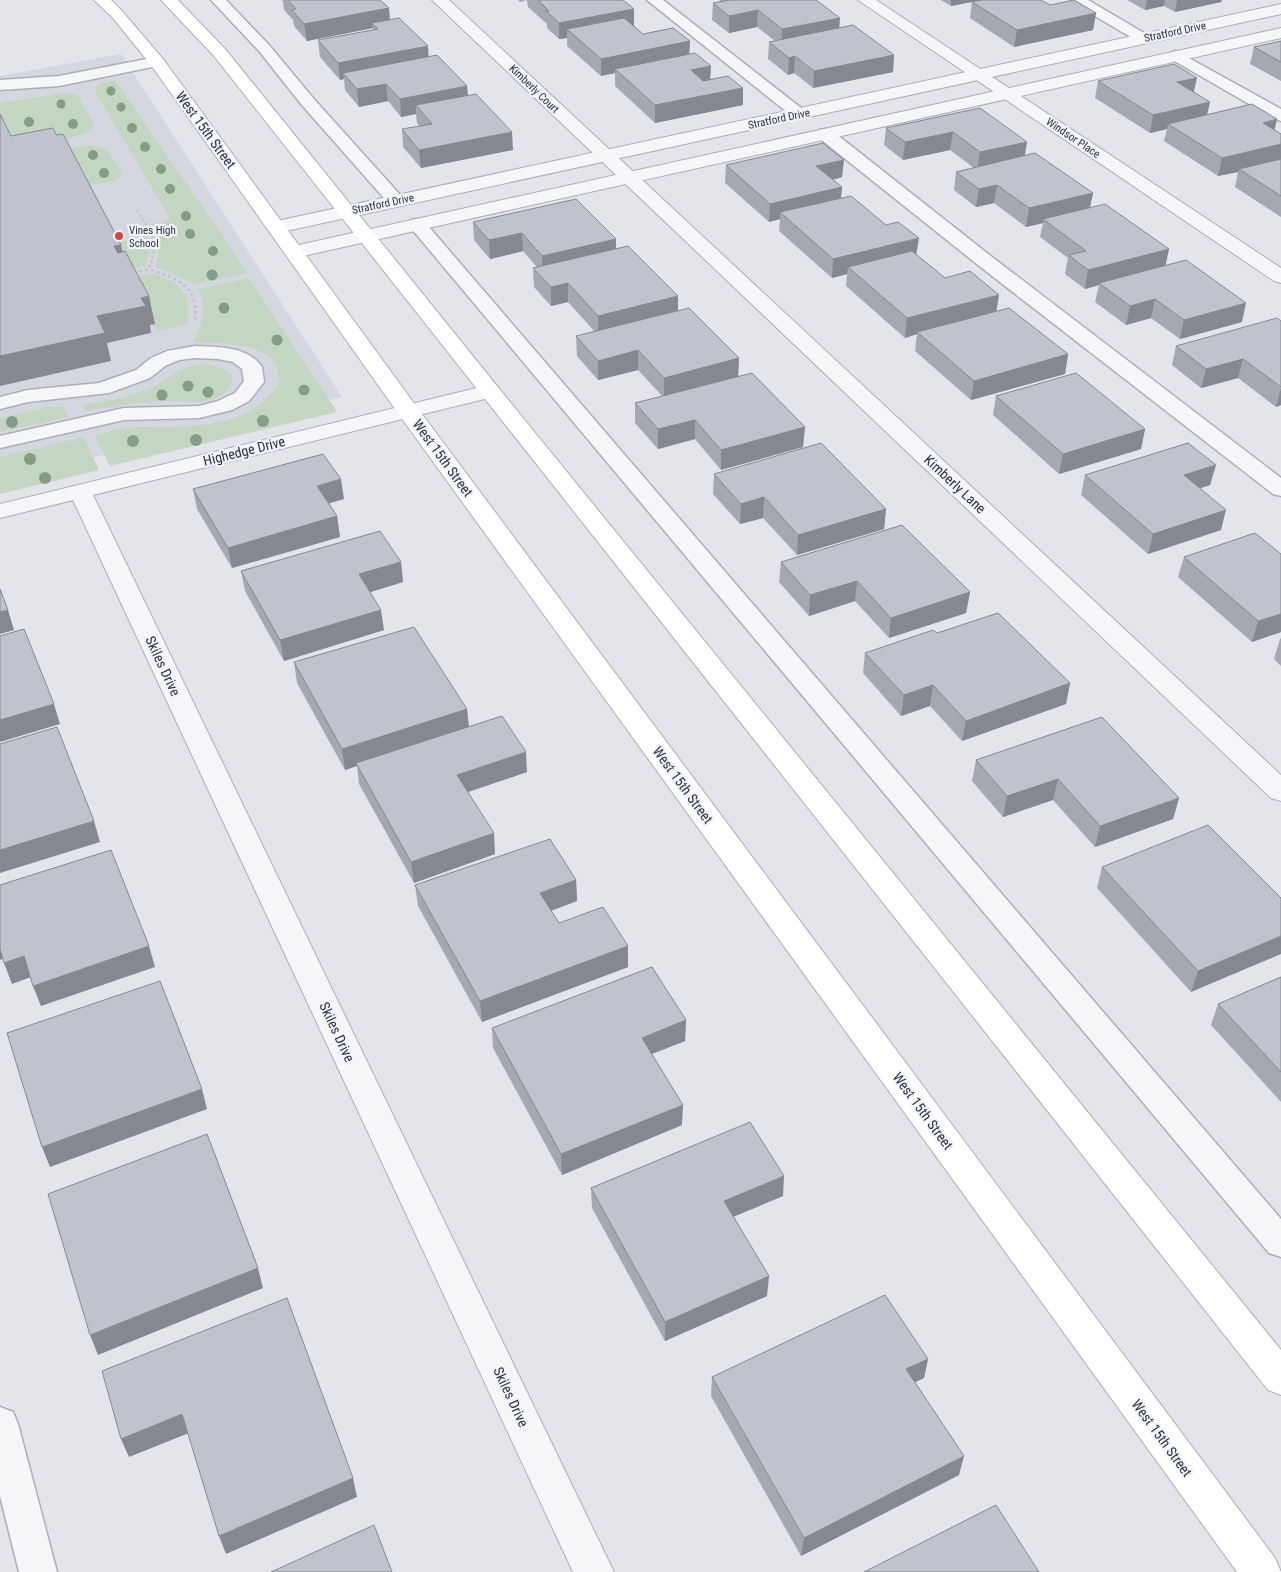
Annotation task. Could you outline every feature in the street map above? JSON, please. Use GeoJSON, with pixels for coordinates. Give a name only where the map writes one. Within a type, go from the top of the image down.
{"type":"FeatureCollection","features":[{"type":"Feature","properties":{"kind":"main road","name":"West 15th Street"},"geometry":{"type":"LineString","coordinates":[[102,0],[117,14],[157,62],[408,411],[1261,1572]]}},
{"type":"Feature","properties":{"kind":"main road"},"geometry":{"type":"LineString","coordinates":[[169,0],[220,53],[364,236],[1281,1378]]}},
{"type":"Feature","properties":{"kind":"street","name":"Kimberly Court"},"geometry":{"type":"LineString","coordinates":[[440,0],[628,178]]}},
{"type":"Feature","properties":{"kind":"street","name":"Windsor Place"},"geometry":{"type":"LineString","coordinates":[[866,0],[1281,277]]}},
{"type":"Feature","properties":{"kind":"street","name":"Stratford Drive"},"geometry":{"type":"LineString","coordinates":[[277,227],[1281,9]]}},
{"type":"Feature","properties":{"kind":"street","name":"Stratford Drive"},"geometry":{"type":"LineString","coordinates":[[294,252],[1281,33]]}},
{"type":"Feature","properties":{"kind":"street","name":"Kimberly Lane"},"geometry":{"type":"LineString","coordinates":[[628,178],[1281,790]]}},
{"type":"Feature","properties":{"kind":"street","name":"Highedge Drive"},"geometry":{"type":"LineString","coordinates":[[0,510],[489,392]]}},
{"type":"Feature","properties":{"kind":"street","name":"Skiles Drive"},"geometry":{"type":"LineString","coordinates":[[80,491],[594,1572]]}},
{"type":"Feature","properties":{"kind":"lane"},"geometry":{"type":"LineString","coordinates":[[218,0],[264,48],[306,101],[396,201]]}},
{"type":"Feature","properties":{"kind":"lane"},"geometry":{"type":"LineString","coordinates":[[654,0],[799,114]]}},
{"type":"Feature","properties":{"kind":"lane"},"geometry":{"type":"LineString","coordinates":[[1078,0],[1144,39]]}},
{"type":"Feature","properties":{"kind":"lane"},"geometry":{"type":"LineString","coordinates":[[1176,56],[1281,116]]}},
{"type":"Feature","properties":{"kind":"lane"},"geometry":{"type":"LineString","coordinates":[[0,85],[46,82],[157,62]]}},
{"type":"Feature","properties":{"kind":"lane"},"geometry":{"type":"LineString","coordinates":[[825,134],[985,262],[1281,489]]}},
{"type":"Feature","properties":{"kind":"lane"},"geometry":{"type":"LineString","coordinates":[[417,224],[1281,1243]]}},
{"type":"Feature","properties":{"kind":"lane"},"geometry":{"type":"LineString","coordinates":[[0,403],[28,396],[102,389],[142,374],[158,362],[174,355],[195,352],[218,353],[239,358],[252,367],[254,382],[242,396],[225,406],[199,412],[124,414],[0,442]]}},
{"type":"Feature","properties":{"kind":"lane"},"geometry":{"type":"LineString","coordinates":[[0,1424],[38,1572]]}},
{"type":"Feature","properties":{"kind":"path"},"geometry":{"type":"LineString","coordinates":[[137,210],[155,240],[156,252],[149,270]]}},
{"type":"Feature","properties":{"kind":"path"},"geometry":{"type":"LineString","coordinates":[[126,274],[149,270],[181,282],[190,288],[195,296],[197,308],[195,322]]}},
{"type":"Feature","properties":{"kind":"shaded area","name":"Vines High School"},"geometry":{"type":"Polygon","coordinates":[[[121,54],[342,397],[0,480],[0,76],[121,54]]]}},
{"type":"Feature","properties":{"kind":"green space"},"geometry":{"type":"Polygon","coordinates":[[[115,80],[248,273],[195,284],[155,267],[159,245],[157,235],[151,224],[171,220],[96,94],[96,87],[102,83],[115,80]]]}},
{"type":"Feature","properties":{"kind":"green space"},"geometry":{"type":"Polygon","coordinates":[[[57,94],[77,94],[94,125],[88,131],[67,139],[8,142],[0,128],[0,103],[57,94]]]}},
{"type":"Feature","properties":{"kind":"green space"},"geometry":{"type":"Polygon","coordinates":[[[91,145],[108,150],[123,174],[114,181],[83,187],[62,149],[91,145]]]}},
{"type":"Feature","properties":{"kind":"green space"},"geometry":{"type":"Polygon","coordinates":[[[143,229],[148,239],[149,247],[145,266],[126,270],[112,243],[142,237],[143,229]]]}},
{"type":"Feature","properties":{"kind":"green space"},"geometry":{"type":"Polygon","coordinates":[[[150,273],[169,281],[182,290],[188,304],[187,325],[156,331],[154,323],[123,279],[150,273]]]}},
{"type":"Feature","properties":{"kind":"green space"},"geometry":{"type":"Polygon","coordinates":[[[249,278],[337,412],[110,466],[94,435],[132,427],[180,427],[228,420],[256,407],[268,397],[279,383],[277,367],[271,359],[252,348],[240,345],[194,343],[203,317],[202,297],[199,289],[249,278]]]}},
{"type":"Feature","properties":{"kind":"green space"},"geometry":{"type":"Polygon","coordinates":[[[209,364],[227,371],[232,379],[232,383],[227,391],[215,399],[194,402],[157,401],[85,411],[82,404],[136,394],[155,386],[181,370],[197,365],[209,364]]]}},
{"type":"Feature","properties":{"kind":"green space"},"geometry":{"type":"Polygon","coordinates":[[[47,407],[64,407],[68,417],[0,432],[0,418],[47,407]]]}},
{"type":"Feature","properties":{"kind":"green space"},"geometry":{"type":"Polygon","coordinates":[[[84,437],[99,470],[0,494],[0,457],[84,437]]]}},
{"type":"Feature","properties":{"kind":"building"},"geometry":{"type":"Polygon","coordinates":[[[288,0],[380,0],[389,8],[304,24],[292,10],[296,9],[288,0]]]}},
{"type":"Feature","properties":{"kind":"building"},"geometry":{"type":"Polygon","coordinates":[[[538,0],[623,0],[634,9],[559,23],[546,11],[549,11],[538,0]]]}},
{"type":"Feature","properties":{"kind":"building"},"geometry":{"type":"Polygon","coordinates":[[[730,0],[816,0],[840,18],[782,29],[758,10],[729,16],[713,3],[730,0]]]}},
{"type":"Feature","properties":{"kind":"building"},"geometry":{"type":"Polygon","coordinates":[[[982,0],[1041,0],[1050,5],[1074,0],[1096,13],[1017,30],[972,2],[982,0]]]}},
{"type":"Feature","properties":{"kind":"building"},"geometry":{"type":"Polygon","coordinates":[[[399,18],[428,46],[338,63],[318,40],[378,29],[372,23],[399,18]]]}},
{"type":"Feature","properties":{"kind":"building"},"geometry":{"type":"Polygon","coordinates":[[[624,18],[643,34],[673,28],[690,41],[601,59],[567,29],[624,18]]]}},
{"type":"Feature","properties":{"kind":"building"},"geometry":{"type":"Polygon","coordinates":[[[853,25],[894,55],[814,71],[795,56],[789,58],[769,42],[853,25]]]}},
{"type":"Feature","properties":{"kind":"building"},"geometry":{"type":"Polygon","coordinates":[[[1281,41],[1281,62],[1254,47],[1281,41]]]}},
{"type":"Feature","properties":{"kind":"building"},"geometry":{"type":"Polygon","coordinates":[[[695,53],[711,66],[691,70],[703,81],[728,76],[743,88],[655,105],[615,69],[695,53]]]}},
{"type":"Feature","properties":{"kind":"building"},"geometry":{"type":"Polygon","coordinates":[[[437,55],[467,86],[400,99],[386,84],[357,89],[343,73],[437,55]]]}},
{"type":"Feature","properties":{"kind":"building"},"geometry":{"type":"Polygon","coordinates":[[[1174,64],[1197,78],[1177,82],[1210,102],[1153,115],[1098,81],[1174,64]]]}},
{"type":"Feature","properties":{"kind":"building"},"geometry":{"type":"Polygon","coordinates":[[[476,94],[512,132],[419,150],[402,129],[432,124],[416,105],[476,94]]]}},
{"type":"Feature","properties":{"kind":"building"},"geometry":{"type":"Polygon","coordinates":[[[1252,104],[1277,119],[1263,123],[1281,134],[1281,144],[1222,158],[1168,124],[1252,104]]]}},
{"type":"Feature","properties":{"kind":"building"},"geometry":{"type":"Polygon","coordinates":[[[980,108],[1027,142],[980,152],[953,132],[905,142],[886,128],[980,108]]]}},
{"type":"Feature","properties":{"kind":"building","name":"Vines High School"},"geometry":{"type":"Polygon","coordinates":[[[0,114],[11,136],[53,128],[56,135],[63,134],[121,245],[114,246],[118,253],[125,251],[149,296],[141,298],[146,306],[97,316],[105,333],[0,356],[0,114]]]}},
{"type":"Feature","properties":{"kind":"building"},"geometry":{"type":"Polygon","coordinates":[[[823,143],[844,160],[816,166],[842,187],[770,204],[726,165],[823,143]]]}},
{"type":"Feature","properties":{"kind":"building"},"geometry":{"type":"Polygon","coordinates":[[[1035,153],[1093,193],[1029,208],[997,185],[979,189],[956,172],[1035,153]]]}},
{"type":"Feature","properties":{"kind":"building"},"geometry":{"type":"Polygon","coordinates":[[[1281,159],[1281,196],[1239,169],[1281,159]]]}},
{"type":"Feature","properties":{"kind":"building"},"geometry":{"type":"Polygon","coordinates":[[[851,196],[886,225],[898,222],[919,238],[833,259],[780,212],[851,196]]]}},
{"type":"Feature","properties":{"kind":"building"},"geometry":{"type":"Polygon","coordinates":[[[576,199],[616,239],[542,256],[522,233],[489,240],[473,222],[576,199]]]}},
{"type":"Feature","properties":{"kind":"building"},"geometry":{"type":"Polygon","coordinates":[[[1105,204],[1169,249],[1088,270],[1069,255],[1086,251],[1043,219],[1105,204]]]}},
{"type":"Feature","properties":{"kind":"building"},"geometry":{"type":"Polygon","coordinates":[[[628,246],[678,296],[598,316],[568,283],[551,287],[533,268],[628,246]]]}},
{"type":"Feature","properties":{"kind":"building"},"geometry":{"type":"Polygon","coordinates":[[[912,251],[945,278],[970,271],[999,295],[907,318],[848,267],[912,251]]]}},
{"type":"Feature","properties":{"kind":"building"},"geometry":{"type":"Polygon","coordinates":[[[1186,260],[1246,303],[1184,320],[1155,299],[1130,306],[1099,283],[1186,260]]]}},
{"type":"Feature","properties":{"kind":"building"},"geometry":{"type":"Polygon","coordinates":[[[689,308],[739,358],[664,378],[638,350],[598,361],[576,336],[689,308]]]}},
{"type":"Feature","properties":{"kind":"building"},"geometry":{"type":"Polygon","coordinates":[[[1009,308],[1068,354],[974,381],[917,332],[1009,308]]]}},
{"type":"Feature","properties":{"kind":"building"},"geometry":{"type":"Polygon","coordinates":[[[1277,318],[1281,321],[1281,387],[1243,359],[1206,369],[1176,346],[1277,318]]]}},
{"type":"Feature","properties":{"kind":"building"},"geometry":{"type":"Polygon","coordinates":[[[752,373],[805,427],[721,450],[695,420],[658,429],[635,403],[752,373]]]}},
{"type":"Feature","properties":{"kind":"building"},"geometry":{"type":"Polygon","coordinates":[[[1076,373],[1145,429],[1063,454],[996,396],[1076,373]]]}},
{"type":"Feature","properties":{"kind":"building"},"geometry":{"type":"Polygon","coordinates":[[[821,443],[886,509],[798,535],[764,497],[741,504],[714,474],[821,443]]]}},
{"type":"Feature","properties":{"kind":"building"},"geometry":{"type":"Polygon","coordinates":[[[1188,443],[1216,465],[1184,475],[1226,510],[1153,534],[1085,475],[1188,443]]]}},
{"type":"Feature","properties":{"kind":"building"},"geometry":{"type":"Polygon","coordinates":[[[323,454],[341,479],[317,486],[337,516],[228,548],[193,489],[323,454]]]}},
{"type":"Feature","properties":{"kind":"building"},"geometry":{"type":"Polygon","coordinates":[[[902,525],[970,592],[891,618],[857,581],[810,595],[781,562],[902,525]]]}},
{"type":"Feature","properties":{"kind":"building"},"geometry":{"type":"Polygon","coordinates":[[[380,531],[401,562],[359,574],[381,610],[280,640],[241,571],[380,531]]]}},
{"type":"Feature","properties":{"kind":"building"},"geometry":{"type":"Polygon","coordinates":[[[1255,533],[1281,554],[1281,614],[1258,621],[1184,557],[1255,533]]]}},
{"type":"Feature","properties":{"kind":"building"},"geometry":{"type":"Polygon","coordinates":[[[0,589],[8,610],[0,612],[0,589]]]}},
{"type":"Feature","properties":{"kind":"building"},"geometry":{"type":"Polygon","coordinates":[[[998,613],[1070,683],[966,721],[933,685],[904,695],[865,653],[933,630],[937,633],[998,613]]]}},
{"type":"Feature","properties":{"kind":"building"},"geometry":{"type":"Polygon","coordinates":[[[414,627],[467,709],[342,749],[294,662],[414,627]]]}},
{"type":"Feature","properties":{"kind":"building"},"geometry":{"type":"Polygon","coordinates":[[[24,629],[54,704],[0,720],[0,636],[24,629]]]}},
{"type":"Feature","properties":{"kind":"building"},"geometry":{"type":"Polygon","coordinates":[[[502,716],[526,752],[457,775],[494,833],[411,862],[356,763],[502,716]]]}},
{"type":"Feature","properties":{"kind":"building"},"geometry":{"type":"Polygon","coordinates":[[[1102,717],[1179,798],[1100,826],[1058,779],[1007,796],[976,760],[1102,717]]]}},
{"type":"Feature","properties":{"kind":"building"},"geometry":{"type":"Polygon","coordinates":[[[57,727],[94,821],[0,850],[0,744],[57,727]]]}},
{"type":"Feature","properties":{"kind":"building"},"geometry":{"type":"Polygon","coordinates":[[[1208,825],[1281,898],[1281,936],[1198,971],[1102,867],[1208,825]]]}},
{"type":"Feature","properties":{"kind":"building"},"geometry":{"type":"Polygon","coordinates":[[[550,839],[576,880],[540,893],[559,923],[603,907],[628,946],[480,1001],[415,885],[550,839]]]}},
{"type":"Feature","properties":{"kind":"building"},"geometry":{"type":"Polygon","coordinates":[[[111,850],[149,946],[33,986],[24,956],[4,963],[0,949],[0,885],[111,850]]]}},
{"type":"Feature","properties":{"kind":"building"},"geometry":{"type":"Polygon","coordinates":[[[652,967],[686,1020],[642,1038],[683,1105],[561,1154],[492,1028],[652,967]]]}},
{"type":"Feature","properties":{"kind":"building"},"geometry":{"type":"Polygon","coordinates":[[[1281,977],[1281,1072],[1218,1004],[1281,977]]]}},
{"type":"Feature","properties":{"kind":"building"},"geometry":{"type":"Polygon","coordinates":[[[160,981],[202,1089],[42,1147],[7,1033],[160,981]]]}},
{"type":"Feature","properties":{"kind":"building"},"geometry":{"type":"Polygon","coordinates":[[[750,1122],[784,1176],[724,1201],[769,1276],[665,1322],[591,1188],[750,1122]]]}},
{"type":"Feature","properties":{"kind":"building"},"geometry":{"type":"Polygon","coordinates":[[[207,1134],[258,1268],[90,1335],[48,1194],[207,1134]]]}},
{"type":"Feature","properties":{"kind":"building"},"geometry":{"type":"Polygon","coordinates":[[[885,1295],[928,1359],[906,1369],[964,1456],[804,1538],[712,1377],[885,1295]]]}},
{"type":"Feature","properties":{"kind":"building"},"geometry":{"type":"Polygon","coordinates":[[[287,1298],[353,1478],[219,1536],[182,1414],[121,1439],[102,1371],[287,1298]]]}},
{"type":"Feature","properties":{"kind":"building"},"geometry":{"type":"Polygon","coordinates":[[[996,1505],[1039,1572],[864,1572],[996,1505]]]}},
{"type":"Feature","properties":{"kind":"building"},"geometry":{"type":"Polygon","coordinates":[[[374,1525],[392,1572],[271,1572],[374,1525]]]}},
{"type":"Feature","properties":{"kind":"place","name":"Vines High School"},"geometry":{"type":"Point","coordinates":[119,236]}}]}
